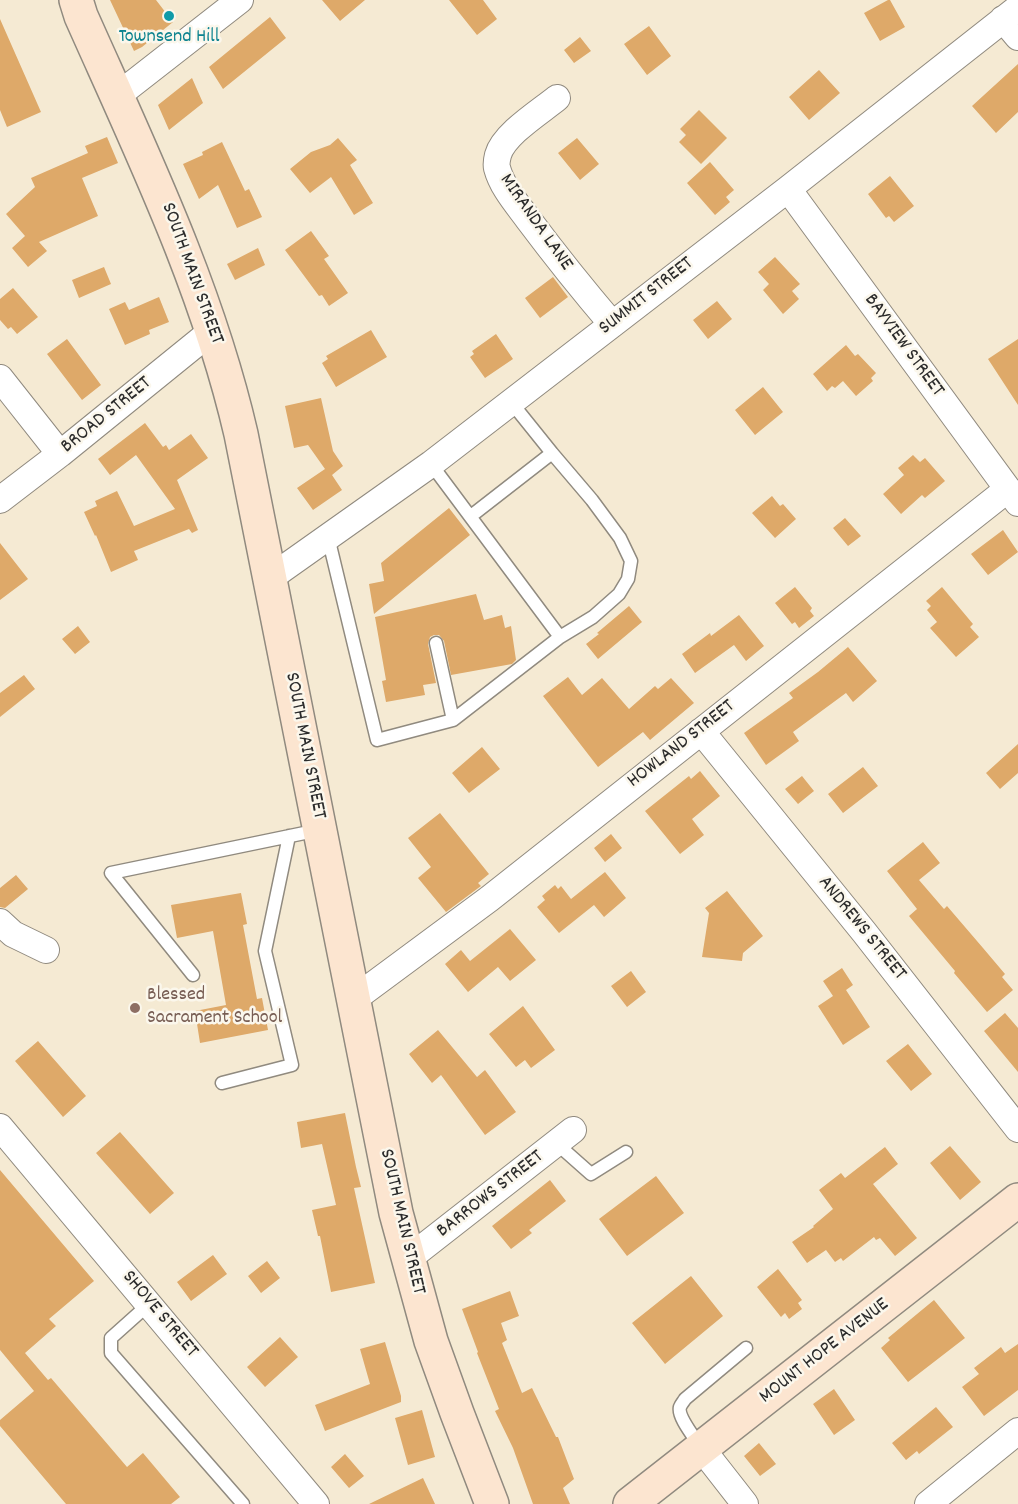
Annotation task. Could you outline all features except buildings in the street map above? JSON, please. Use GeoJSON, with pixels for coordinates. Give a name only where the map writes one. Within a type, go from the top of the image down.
{"type":"FeatureCollection","features":[{"type":"Feature","properties":{"kind":"main road","name":"SOUTH MAIN STREET"},"geometry":{"type":"LineString","coordinates":[[76,0],[173,224],[213,330],[233,399],[242,434],[396,1213],[431,1341],[492,1504]]}},
{"type":"Feature","properties":{"kind":"main road","name":"MOUNT HOPE AVENUE"},"geometry":{"type":"LineString","coordinates":[[630,1504],[1018,1200]]}},
{"type":"Feature","properties":{"kind":"street"},"geometry":{"type":"LineString","coordinates":[[117,96],[240,0]]}},
{"type":"Feature","properties":{"kind":"street","name":"SUMMIT STREET"},"geometry":{"type":"LineString","coordinates":[[270,578],[431,464],[788,189],[1013,21]]}},
{"type":"Feature","properties":{"kind":"street","name":"MIRANDA LANE"},"geometry":{"type":"LineString","coordinates":[[557,98],[509,136],[500,150],[496,167],[505,186],[520,208],[612,324]]}},
{"type":"Feature","properties":{"kind":"street","name":"BAYVIEW STREET"},"geometry":{"type":"LineString","coordinates":[[788,189],[1013,496]]}},
{"type":"Feature","properties":{"kind":"street","name":"BROAD STREET"},"geometry":{"type":"LineString","coordinates":[[0,500],[213,330]]}},
{"type":"Feature","properties":{"kind":"street"},"geometry":{"type":"LineString","coordinates":[[0,378],[60,454]]}},
{"type":"Feature","properties":{"kind":"street","name":"HOWLAND STREET"},"geometry":{"type":"LineString","coordinates":[[354,999],[489,899],[701,731],[1013,496]]}},
{"type":"Feature","properties":{"kind":"street","name":"ANDREWS STREET"},"geometry":{"type":"LineString","coordinates":[[701,731],[864,932],[1018,1130]]}},
{"type":"Feature","properties":{"kind":"street"},"geometry":{"type":"LineString","coordinates":[[0,922],[13,934],[46,950]]}},
{"type":"Feature","properties":{"kind":"street","name":"SHOVE STREET"},"geometry":{"type":"LineString","coordinates":[[0,1127],[316,1504]]}},
{"type":"Feature","properties":{"kind":"street","name":"BARROWS STREET"},"geometry":{"type":"LineString","coordinates":[[408,1259],[564,1137]]}},
{"type":"Feature","properties":{"kind":"street"},"geometry":{"type":"LineString","coordinates":[[928,1504],[1018,1431]]}},
{"type":"Feature","properties":{"kind":"street"},"geometry":{"type":"LineString","coordinates":[[702,1449],[745,1504]]}},
{"type":"Feature","properties":{"kind":"lane"},"geometry":{"type":"LineString","coordinates":[[328,537],[377,740],[453,720],[560,637],[593,616],[619,594],[628,579],[631,561],[620,538],[592,500],[511,402]]}},
{"type":"Feature","properties":{"kind":"lane"},"geometry":{"type":"LineString","coordinates":[[471,516],[552,453]]}},
{"type":"Feature","properties":{"kind":"lane"},"geometry":{"type":"LineString","coordinates":[[431,464],[560,637]]}},
{"type":"Feature","properties":{"kind":"lane"},"geometry":{"type":"LineString","coordinates":[[436,644],[453,720]]}},
{"type":"Feature","properties":{"kind":"lane"},"geometry":{"type":"LineString","coordinates":[[193,975],[111,873],[320,830]]}},
{"type":"Feature","properties":{"kind":"lane"},"geometry":{"type":"LineString","coordinates":[[222,1083],[292,1065],[265,951],[289,836]]}},
{"type":"Feature","properties":{"kind":"lane"},"geometry":{"type":"LineString","coordinates":[[564,1137],[591,1174],[626,1152]]}},
{"type":"Feature","properties":{"kind":"lane"},"geometry":{"type":"LineString","coordinates":[[149,1304],[111,1338],[111,1353],[243,1504]]}},
{"type":"Feature","properties":{"kind":"lane"},"geometry":{"type":"LineString","coordinates":[[702,1449],[681,1418],[679,1410],[681,1404],[746,1348]]}},
{"type":"Feature","properties":{"kind":"place","name":"Townsend Hill"},"geometry":{"type":"Point","coordinates":[169,16]}},
{"type":"Feature","properties":{"kind":"place","name":"Blessed Sacrament School"},"geometry":{"type":"Point","coordinates":[135,1008]}}]}
